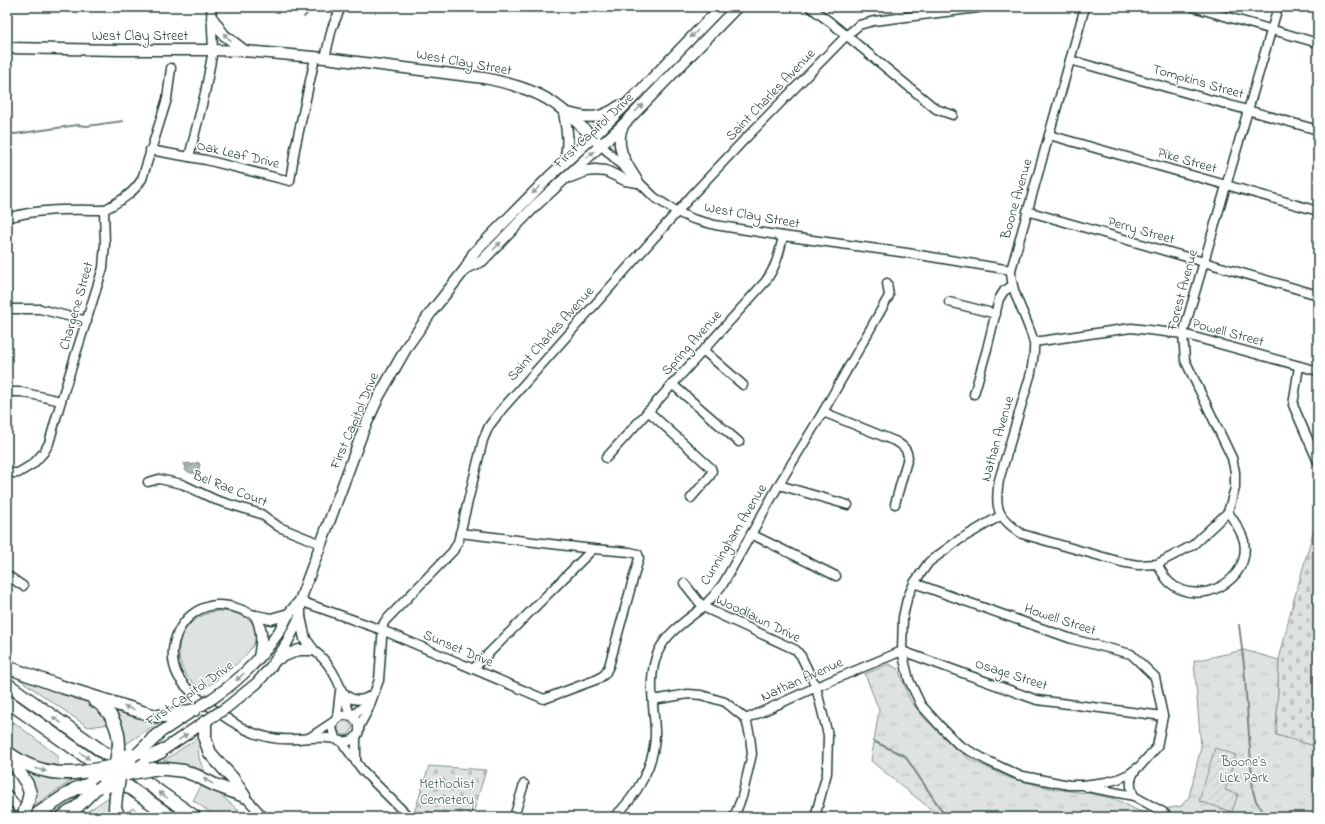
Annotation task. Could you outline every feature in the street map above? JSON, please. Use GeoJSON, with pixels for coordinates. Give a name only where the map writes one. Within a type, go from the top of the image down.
{"type":"FeatureCollection","features":[{"type":"Feature","properties":{"kind":"highway"},"geometry":{"type":"LineString","coordinates":[[7,666],[38,679],[155,716],[168,716],[196,709]]}},
{"type":"Feature","properties":{"kind":"highway"},"geometry":{"type":"LineString","coordinates":[[7,684],[195,817]]}},
{"type":"Feature","properties":{"kind":"highway"},"geometry":{"type":"LineString","coordinates":[[83,694],[99,703],[106,710],[116,727],[119,737],[115,808],[119,817]]}},
{"type":"Feature","properties":{"kind":"highway"},"geometry":{"type":"LineString","coordinates":[[7,701],[171,817]]}},
{"type":"Feature","properties":{"kind":"highway"},"geometry":{"type":"LineString","coordinates":[[209,720],[205,739],[210,753],[233,779],[244,796]]}},
{"type":"Feature","properties":{"kind":"highway"},"geometry":{"type":"LineString","coordinates":[[62,817],[77,807],[96,781],[139,761],[157,735]]}},
{"type":"Feature","properties":{"kind":"highway"},"geometry":{"type":"LineString","coordinates":[[29,814],[75,789],[161,752]]}},
{"type":"Feature","properties":{"kind":"highway"},"geometry":{"type":"LineString","coordinates":[[7,753],[22,762],[44,771],[66,774],[96,781]]}},
{"type":"Feature","properties":{"kind":"highway"},"geometry":{"type":"LineString","coordinates":[[7,753],[27,784],[30,793],[29,814]]}},
{"type":"Feature","properties":{"kind":"highway"},"geometry":{"type":"LineString","coordinates":[[139,761],[166,769],[184,771],[244,796]]}},
{"type":"Feature","properties":{"kind":"main road","name":"First Capitol Drive"},"geometry":{"type":"LineString","coordinates":[[157,735],[213,698],[243,675],[278,635],[289,614],[300,601],[363,431],[387,380],[420,327],[466,268],[473,254],[551,174],[593,137],[638,93],[721,7]]}},
{"type":"Feature","properties":{"kind":"main road","name":"First Capitol Drive"},"geometry":{"type":"LineString","coordinates":[[466,268],[482,261],[535,206],[624,124],[737,7]]}},
{"type":"Feature","properties":{"kind":"main road"},"geometry":{"type":"LineString","coordinates":[[212,18],[224,35],[245,52]]}},
{"type":"Feature","properties":{"kind":"main road","name":"West Clay Street"},"geometry":{"type":"LineString","coordinates":[[7,48],[213,50],[245,52],[320,58],[430,70],[484,78],[508,83],[551,102],[602,145]]}},
{"type":"Feature","properties":{"kind":"main road"},"geometry":{"type":"LineString","coordinates":[[564,163],[568,153],[568,143],[564,112],[583,117],[595,117],[609,113],[638,93]]}},
{"type":"Feature","properties":{"kind":"main road"},"geometry":{"type":"LineString","coordinates":[[624,124],[621,129],[620,146],[623,160],[638,182]]}},
{"type":"Feature","properties":{"kind":"main road"},"geometry":{"type":"LineString","coordinates":[[562,181],[586,171],[595,170],[606,171],[625,180],[638,182]]}},
{"type":"Feature","properties":{"kind":"main road","name":"First Capitol Drive"},"geometry":{"type":"LineString","coordinates":[[161,752],[226,708],[257,683],[277,659],[295,630],[300,617],[300,601]]}},
{"type":"Feature","properties":{"kind":"main road"},"geometry":{"type":"LineString","coordinates":[[256,616],[271,619],[289,614]]}},
{"type":"Feature","properties":{"kind":"main road"},"geometry":{"type":"LineString","coordinates":[[256,616],[262,633],[258,659]]}},
{"type":"Feature","properties":{"kind":"main road"},"geometry":{"type":"LineString","coordinates":[[300,617],[305,639],[313,650]]}},
{"type":"Feature","properties":{"kind":"main road"},"geometry":{"type":"LineString","coordinates":[[277,659],[299,650],[313,650]]}},
{"type":"Feature","properties":{"kind":"street"},"geometry":{"type":"LineString","coordinates":[[189,157],[205,93],[213,50],[211,7]]}},
{"type":"Feature","properties":{"kind":"street"},"geometry":{"type":"LineString","coordinates":[[320,58],[341,7]]}},
{"type":"Feature","properties":{"kind":"street"},"geometry":{"type":"LineString","coordinates":[[810,7],[936,109],[953,114]]}},
{"type":"Feature","properties":{"kind":"street"},"geometry":{"type":"LineString","coordinates":[[820,7],[830,22]]}},
{"type":"Feature","properties":{"kind":"street"},"geometry":{"type":"LineString","coordinates":[[846,36],[859,25],[874,21],[946,13],[980,7]]}},
{"type":"Feature","properties":{"kind":"street","name":"Boone Avenue"},"geometry":{"type":"LineString","coordinates":[[1012,286],[1011,270],[1085,7]]}},
{"type":"Feature","properties":{"kind":"street"},"geometry":{"type":"LineString","coordinates":[[1193,7],[1318,43]]}},
{"type":"Feature","properties":{"kind":"street","name":"Forest Avenue"},"geometry":{"type":"LineString","coordinates":[[1157,564],[1193,545],[1228,512],[1236,488],[1232,458],[1185,360],[1183,334],[1270,30],[1278,7]]}},
{"type":"Feature","properties":{"kind":"street","name":"Saint Charles Avenue"},"geometry":{"type":"LineString","coordinates":[[359,727],[379,680],[382,630],[385,621],[452,551],[458,542],[483,440],[489,426],[532,374],[676,212],[846,36]]}},
{"type":"Feature","properties":{"kind":"street","name":"Oak Leaf Drive"},"geometry":{"type":"LineString","coordinates":[[150,150],[189,157],[290,181],[298,134],[320,58]]}},
{"type":"Feature","properties":{"kind":"street","name":"Tompkins Street"},"geometry":{"type":"LineString","coordinates":[[1070,60],[1318,130]]}},
{"type":"Feature","properties":{"kind":"street"},"geometry":{"type":"LineString","coordinates":[[7,218],[45,210],[104,210],[129,196],[142,179],[167,99],[171,68]]}},
{"type":"Feature","properties":{"kind":"street","name":"Pike Street"},"geometry":{"type":"LineString","coordinates":[[1049,136],[1318,212]]}},
{"type":"Feature","properties":{"kind":"street","name":"West Clay Street"},"geometry":{"type":"LineString","coordinates":[[602,145],[654,197],[676,212],[693,219],[715,225],[783,236],[907,253],[1011,270]]}},
{"type":"Feature","properties":{"kind":"street","name":"Chargene Street"},"geometry":{"type":"LineString","coordinates":[[7,473],[18,473],[32,464],[44,452],[49,443],[103,268],[105,244],[104,210]]}},
{"type":"Feature","properties":{"kind":"street","name":"Perry Street"},"geometry":{"type":"LineString","coordinates":[[1027,211],[1318,294]]}},
{"type":"Feature","properties":{"kind":"street","name":"Spring Avenue"},"geometry":{"type":"LineString","coordinates":[[606,458],[772,273],[778,261],[783,236]]}},
{"type":"Feature","properties":{"kind":"street","name":"Cunningham Avenue"},"geometry":{"type":"LineString","coordinates":[[618,816],[641,782],[653,750],[655,733],[651,686],[653,668],[659,651],[667,638],[676,628],[703,606],[723,584],[889,296],[887,283]]}},
{"type":"Feature","properties":{"kind":"street"},"geometry":{"type":"LineString","coordinates":[[974,394],[1001,294],[1007,288],[1012,286]]}},
{"type":"Feature","properties":{"kind":"street","name":"Nathan Avenue"},"geometry":{"type":"LineString","coordinates":[[1000,516],[996,495],[999,480],[1031,373],[1034,342],[1012,286]]}},
{"type":"Feature","properties":{"kind":"street"},"geometry":{"type":"LineString","coordinates":[[949,302],[996,314]]}},
{"type":"Feature","properties":{"kind":"street"},"geometry":{"type":"LineString","coordinates":[[7,309],[40,309],[87,321]]}},
{"type":"Feature","properties":{"kind":"street","name":"Powell Street"},"geometry":{"type":"LineString","coordinates":[[1034,342],[1131,328],[1183,334],[1318,371]]}},
{"type":"Feature","properties":{"kind":"street"},"geometry":{"type":"LineString","coordinates":[[703,350],[743,385]]}},
{"type":"Feature","properties":{"kind":"street"},"geometry":{"type":"LineString","coordinates":[[1299,366],[1293,405],[1318,462]]}},
{"type":"Feature","properties":{"kind":"street"},"geometry":{"type":"LineString","coordinates":[[672,384],[738,442]]}},
{"type":"Feature","properties":{"kind":"street"},"geometry":{"type":"LineString","coordinates":[[7,392],[21,392],[61,401]]}},
{"type":"Feature","properties":{"kind":"street"},"geometry":{"type":"LineString","coordinates":[[648,411],[711,468],[712,471],[710,476],[691,498]]}},
{"type":"Feature","properties":{"kind":"street"},"geometry":{"type":"LineString","coordinates":[[823,412],[897,442],[905,448],[908,452],[908,457],[895,504]]}},
{"type":"Feature","properties":{"kind":"street","name":"Bel Rae Court"},"geometry":{"type":"LineString","coordinates":[[148,482],[159,478],[182,484],[216,500],[261,514],[279,527],[321,544]]}},
{"type":"Feature","properties":{"kind":"street"},"geometry":{"type":"LineString","coordinates":[[779,485],[848,505]]}},
{"type":"Feature","properties":{"kind":"street"},"geometry":{"type":"LineString","coordinates":[[1163,716],[1157,747],[1137,768],[1129,774],[1106,782],[1079,785],[1069,785],[1018,775],[959,745],[921,705],[909,680],[902,651],[903,617],[907,599],[914,584],[929,562],[968,534],[1000,516],[1010,526],[1022,534],[1121,562],[1138,565],[1157,564],[1168,582],[1186,592],[1208,592],[1216,590],[1230,580],[1239,570],[1244,556],[1244,542],[1239,527],[1228,512]]}},
{"type":"Feature","properties":{"kind":"street"},"geometry":{"type":"LineString","coordinates":[[460,533],[593,549]]}},
{"type":"Feature","properties":{"kind":"street"},"geometry":{"type":"LineString","coordinates":[[751,534],[836,576]]}},
{"type":"Feature","properties":{"kind":"street"},"geometry":{"type":"LineString","coordinates":[[473,669],[593,549]]}},
{"type":"Feature","properties":{"kind":"street","name":"Sunset Drive"},"geometry":{"type":"LineString","coordinates":[[300,601],[382,630],[544,699],[598,679],[605,674],[611,659],[639,558],[638,554],[630,552],[593,549]]}},
{"type":"Feature","properties":{"kind":"street"},"geometry":{"type":"LineString","coordinates":[[7,575],[23,586]]}},
{"type":"Feature","properties":{"kind":"street"},"geometry":{"type":"LineString","coordinates":[[684,583],[703,606]]}},
{"type":"Feature","properties":{"kind":"street","name":"Howell Street"},"geometry":{"type":"LineString","coordinates":[[914,584],[1072,638],[1131,654],[1155,677],[1163,716]]}},
{"type":"Feature","properties":{"kind":"street"},"geometry":{"type":"LineString","coordinates":[[256,616],[238,608],[216,605],[207,607],[189,617],[182,625],[174,641],[173,660],[178,674],[187,688],[229,720],[242,728],[264,736],[293,740],[308,738],[350,741],[356,737]]}},
{"type":"Feature","properties":{"kind":"street","name":"Woodlawn Drive"},"geometry":{"type":"LineString","coordinates":[[703,606],[796,650],[801,656],[816,687],[828,735],[827,773],[815,817]]}},
{"type":"Feature","properties":{"kind":"street"},"geometry":{"type":"LineString","coordinates":[[313,650],[329,665],[351,715],[357,720],[359,727],[356,737],[356,762]]}},
{"type":"Feature","properties":{"kind":"street","name":"Nathan Avenue"},"geometry":{"type":"LineString","coordinates":[[746,719],[816,687],[902,651]]}},
{"type":"Feature","properties":{"kind":"street","name":"Osage Street"},"geometry":{"type":"LineString","coordinates":[[902,651],[1037,700],[1163,716]]}},
{"type":"Feature","properties":{"kind":"street"},"geometry":{"type":"LineString","coordinates":[[340,689],[349,698],[358,700],[373,696]]}},
{"type":"Feature","properties":{"kind":"street"},"geometry":{"type":"LineString","coordinates":[[340,689],[332,730],[363,771],[409,817]]}},
{"type":"Feature","properties":{"kind":"street"},"geometry":{"type":"LineString","coordinates":[[652,700],[688,694],[701,695],[725,702],[746,719],[752,754],[742,797],[734,817]]}},
{"type":"Feature","properties":{"kind":"street"},"geometry":{"type":"LineString","coordinates":[[308,738],[344,715],[351,715],[373,696]]}},
{"type":"Feature","properties":{"kind":"street"},"geometry":{"type":"LineString","coordinates":[[1134,796],[1130,782],[1137,768]]}},
{"type":"Feature","properties":{"kind":"street"},"geometry":{"type":"LineString","coordinates":[[1106,782],[1163,812],[1168,817]]}},
{"type":"Feature","properties":{"kind":"street"},"geometry":{"type":"LineString","coordinates":[[514,817],[524,784]]}},
{"type":"Feature","properties":{"kind":"street"},"geometry":{"type":"LineString","coordinates":[[1079,785],[1134,796]]}},
{"type":"Feature","properties":{"kind":"street"},"geometry":{"type":"LineString","coordinates":[[7,794],[29,814]]}},
{"type":"Feature","properties":{"kind":"street"},"geometry":{"type":"LineString","coordinates":[[244,796],[264,817]]}},
{"type":"Feature","properties":{"kind":"green space"},"geometry":{"type":"Polygon","coordinates":[[[1318,515],[1318,747],[1276,735],[1279,660],[1291,610],[1318,515]]]}},
{"type":"Feature","properties":{"kind":"green space"},"geometry":{"type":"Polygon","coordinates":[[[217,611],[234,613],[252,622],[257,634],[256,641],[244,657],[222,676],[201,691],[187,677],[181,666],[179,645],[182,635],[195,620],[205,614],[217,611]]]}},
{"type":"Feature","properties":{"kind":"green space","name":"Boone's Lick Park"},"geometry":{"type":"Polygon","coordinates":[[[1244,650],[1279,660],[1276,735],[1318,747],[1318,817],[947,817],[933,811],[871,761],[879,710],[865,674],[889,664],[898,669],[910,700],[925,719],[969,759],[1010,778],[1054,789],[1094,794],[1115,799],[1143,813],[1181,806],[1189,797],[1201,747],[1194,661],[1244,650]]]}},
{"type":"Feature","properties":{"kind":"green space"},"geometry":{"type":"Polygon","coordinates":[[[9,672],[91,703],[97,707],[110,724],[88,727],[9,672]]]}},
{"type":"Feature","properties":{"kind":"green space"},"geometry":{"type":"Polygon","coordinates":[[[112,706],[161,721],[126,744],[118,716],[112,706]]]}},
{"type":"Feature","properties":{"kind":"green space"},"geometry":{"type":"Polygon","coordinates":[[[7,717],[58,756],[58,768],[31,760],[19,754],[7,745],[7,717]]]}},
{"type":"Feature","properties":{"kind":"green space"},"geometry":{"type":"Polygon","coordinates":[[[345,721],[350,723],[352,728],[350,733],[345,735],[340,733],[338,728],[340,723],[345,721]]]}},
{"type":"Feature","properties":{"kind":"green space"},"geometry":{"type":"Polygon","coordinates":[[[199,737],[199,758],[205,771],[181,764],[162,762],[199,737]]]}},
{"type":"Feature","properties":{"kind":"green space"},"geometry":{"type":"Polygon","coordinates":[[[1215,748],[1236,755],[1225,790],[1238,794],[1232,812],[1199,801],[1215,748]]]}},
{"type":"Feature","properties":{"kind":"green space","name":"Methodist Cemetery"},"geometry":{"type":"Polygon","coordinates":[[[429,766],[486,770],[472,817],[417,817],[414,813],[429,766]]]}},
{"type":"Feature","properties":{"kind":"green space"},"geometry":{"type":"Polygon","coordinates":[[[25,770],[46,778],[71,781],[32,807],[25,770]]]}},
{"type":"Feature","properties":{"kind":"green space"},"geometry":{"type":"Polygon","coordinates":[[[203,783],[214,789],[246,817],[216,817],[193,800],[203,783]]]}},
{"type":"Feature","properties":{"kind":"green space"},"geometry":{"type":"Polygon","coordinates":[[[109,797],[113,817],[79,817],[109,797]]]}},
{"type":"Feature","properties":{"kind":"green space"},"geometry":{"type":"Polygon","coordinates":[[[133,808],[145,817],[125,817],[124,814],[133,808]]]}},
{"type":"Feature","properties":{"kind":"water"},"geometry":{"type":"Polygon","coordinates":[[[198,462],[200,464],[198,473],[191,473],[185,470],[186,467],[183,464],[190,463],[192,465],[198,462]]]}},
{"type":"Feature","properties":{"kind":"waterway"},"geometry":{"type":"LineString","coordinates":[[304,17],[313,7]]}},
{"type":"Feature","properties":{"kind":"waterway"},"geometry":{"type":"LineString","coordinates":[[7,132],[15,134],[78,125],[87,126],[123,121]]}},
{"type":"Feature","properties":{"kind":"waterway"},"geometry":{"type":"LineString","coordinates":[[1239,625],[1244,665],[1253,791],[1256,801],[1267,817]]}},
{"type":"Feature","properties":{"kind":"waterway"},"geometry":{"type":"LineString","coordinates":[[873,741],[905,756],[946,817]]}}]}
